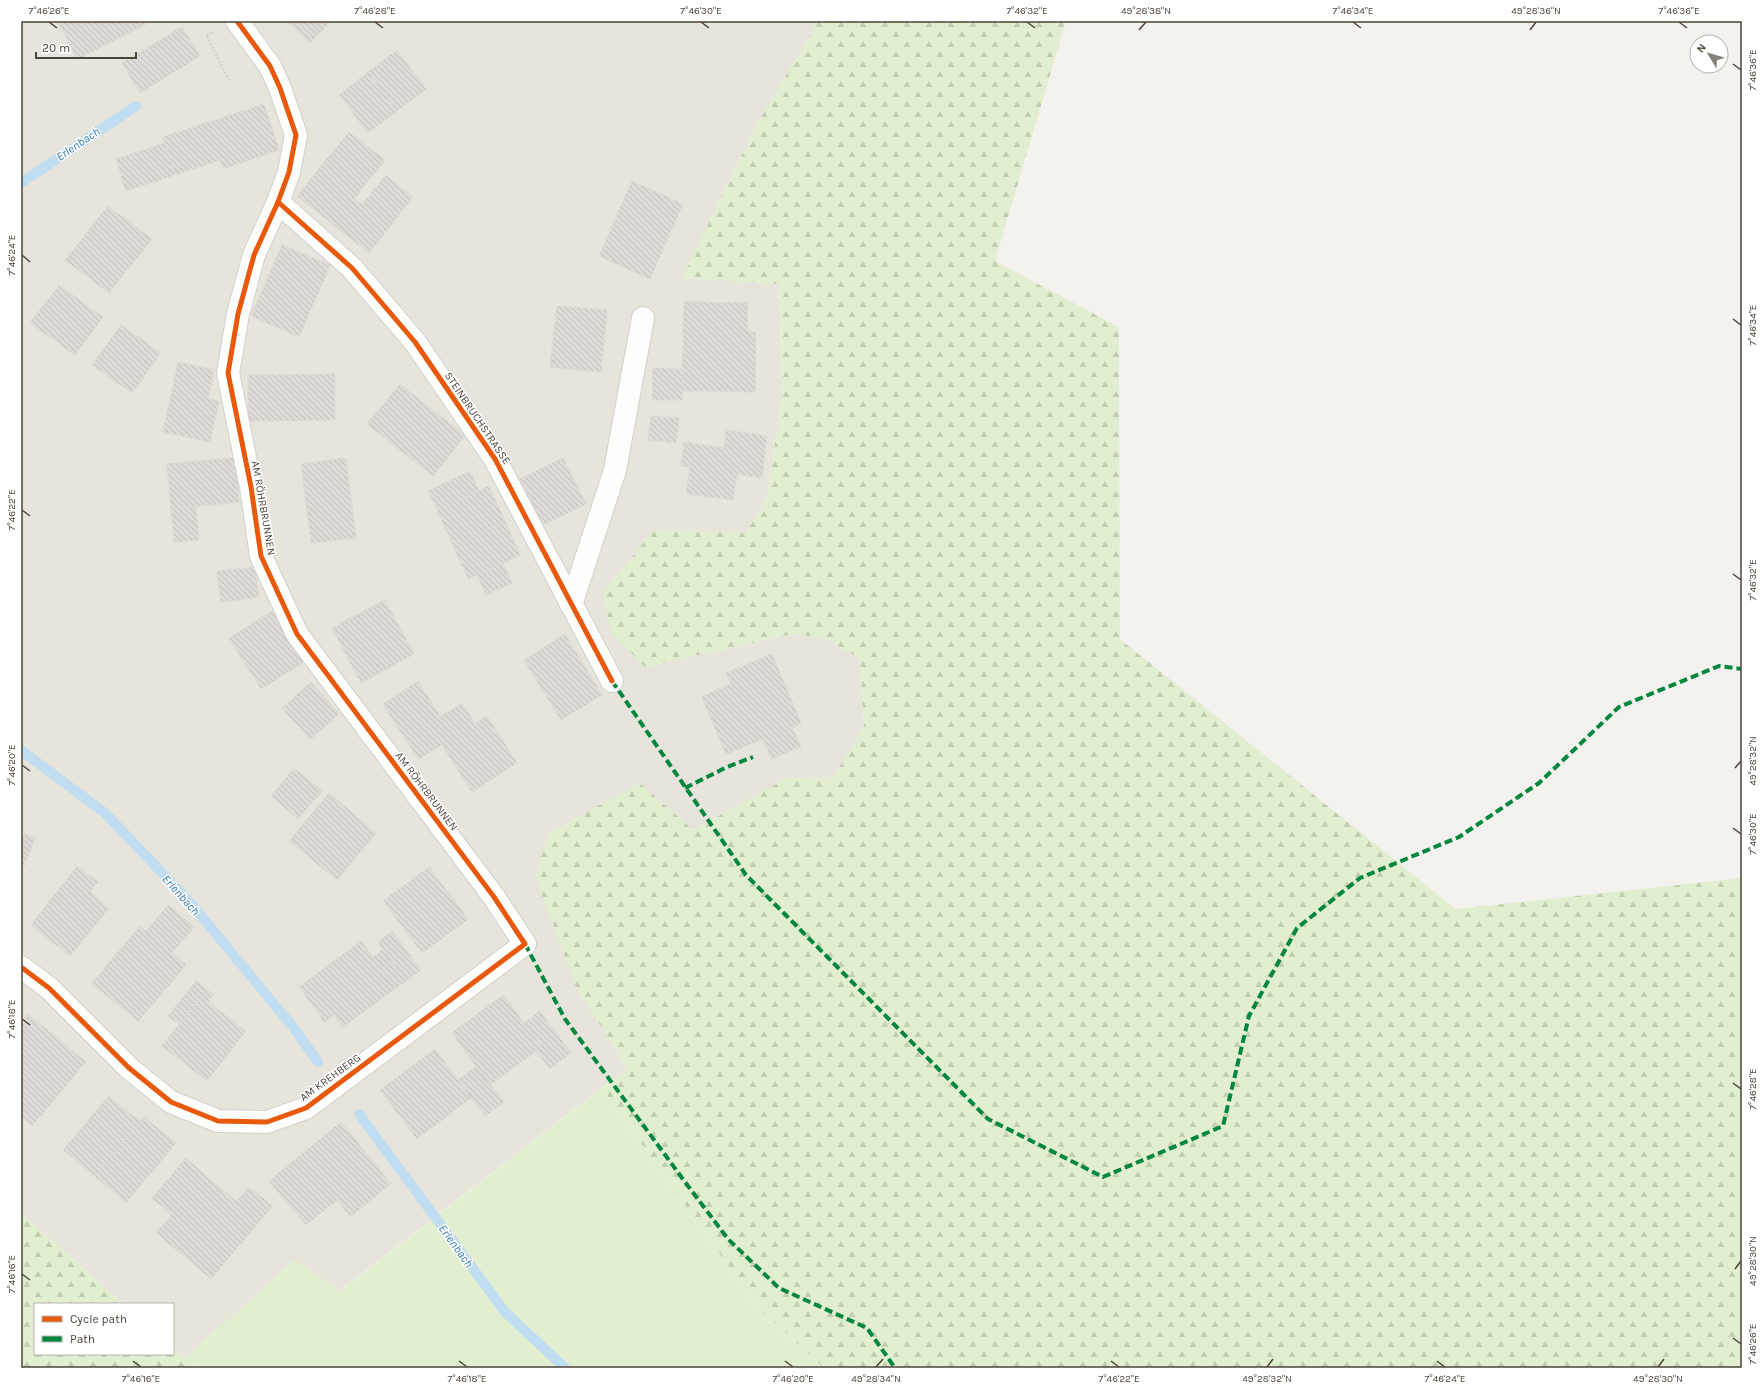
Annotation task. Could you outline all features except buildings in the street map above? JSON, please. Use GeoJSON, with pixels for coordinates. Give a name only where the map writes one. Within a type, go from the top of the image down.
{"type":"FeatureCollection","features":[{"type":"Feature","properties":{"kind":"street","name":"AM RÖHRBRUNNEN"},"geometry":{"type":"LineString","coordinates":[[236,21],[270,66],[280,88],[296,135],[289,172],[278,202],[254,255],[238,314],[228,373],[251,487],[261,556],[297,634],[494,897],[525,944]]}},
{"type":"Feature","properties":{"kind":"street","name":"STEINBRUCHSTRASSE"},"geometry":{"type":"LineString","coordinates":[[278,202],[352,268],[415,342],[496,459],[612,681]]}},
{"type":"Feature","properties":{"kind":"street"},"geometry":{"type":"LineString","coordinates":[[571,605],[616,470],[643,318]]}},
{"type":"Feature","properties":{"kind":"street","name":"AM KREHBERG"},"geometry":{"type":"LineString","coordinates":[[21,967],[49,988],[129,1068],[171,1102],[218,1121],[267,1122],[306,1108],[525,944]]}},
{"type":"Feature","properties":{"kind":"path"},"geometry":{"type":"LineString","coordinates":[[212,31],[206,35],[230,82]]}},
{"type":"Feature","properties":{"kind":"shaded area"},"geometry":{"type":"Polygon","coordinates":[[[21,21],[819,21],[758,122],[682,278],[779,284],[782,396],[767,497],[746,533],[653,531],[645,667],[793,634],[825,638],[860,659],[864,727],[833,778],[787,778],[693,830],[575,985],[627,1068],[339,1291],[295,1260],[185,1358],[174,1349],[174,1303],[123,1303],[21,1213],[21,21]]]}},
{"type":"Feature","properties":{"kind":"green space"},"geometry":{"type":"Polygon","coordinates":[[[819,21],[1066,21],[995,261],[1119,327],[1120,639],[1456,909],[1742,878],[1742,1368],[824,1368],[757,1306],[602,1088],[627,1068],[575,985],[535,876],[549,833],[640,783],[693,830],[787,778],[833,777],[864,727],[860,659],[825,638],[793,634],[645,667],[611,632],[603,593],[653,531],[746,533],[767,497],[782,396],[779,284],[682,278],[758,122],[819,21]]]}},
{"type":"Feature","properties":{"kind":"green space"},"geometry":{"type":"Polygon","coordinates":[[[602,1088],[757,1306],[824,1368],[198,1368],[185,1358],[295,1260],[340,1291],[602,1088]]]}},
{"type":"Feature","properties":{"kind":"green space"},"geometry":{"type":"Polygon","coordinates":[[[21,1213],[123,1303],[34,1303],[34,1355],[174,1355],[174,1349],[198,1368],[21,1368],[21,1213]]]}},
{"type":"Feature","properties":{"kind":"waterway","name":"Erlenbach"},"geometry":{"type":"LineString","coordinates":[[21,183],[136,106]]}},
{"type":"Feature","properties":{"kind":"waterway","name":"Erlenbach"},"geometry":{"type":"LineString","coordinates":[[21,750],[105,813],[188,900],[293,1027],[318,1062]]}},
{"type":"Feature","properties":{"kind":"waterway","name":"Erlenbach"},"geometry":{"type":"LineString","coordinates":[[359,1114],[505,1312],[565,1368]]}},
{"type":"Feature","properties":{"kind":"marked path"},"geometry":{"type":"LineString","coordinates":[[612,681],[746,875],[988,1119],[1103,1177],[1223,1126],[1249,1016],[1297,928],[1360,878],[1459,837],[1539,783],[1619,707],[1719,666],[1742,669]]}},
{"type":"Feature","properties":{"kind":"marked path"},"geometry":{"type":"LineString","coordinates":[[685,788],[727,767],[753,757]]}},
{"type":"Feature","properties":{"kind":"marked path"},"geometry":{"type":"LineString","coordinates":[[525,944],[565,1019],[728,1239],[779,1288],[867,1328],[895,1368]]}},
{"type":"Feature","properties":{"kind":"cycle path"},"geometry":{"type":"LineString","coordinates":[[21,967],[49,988],[129,1068],[171,1102],[218,1121],[267,1122],[306,1108],[525,944],[494,897],[297,634],[261,556],[251,487],[228,373],[238,314],[254,255],[278,202],[289,172],[296,135],[280,88],[270,66],[237,21]]}},
{"type":"Feature","properties":{"kind":"cycle path"},"geometry":{"type":"LineString","coordinates":[[278,202],[352,268],[415,342],[495,459],[612,681]]}}]}
